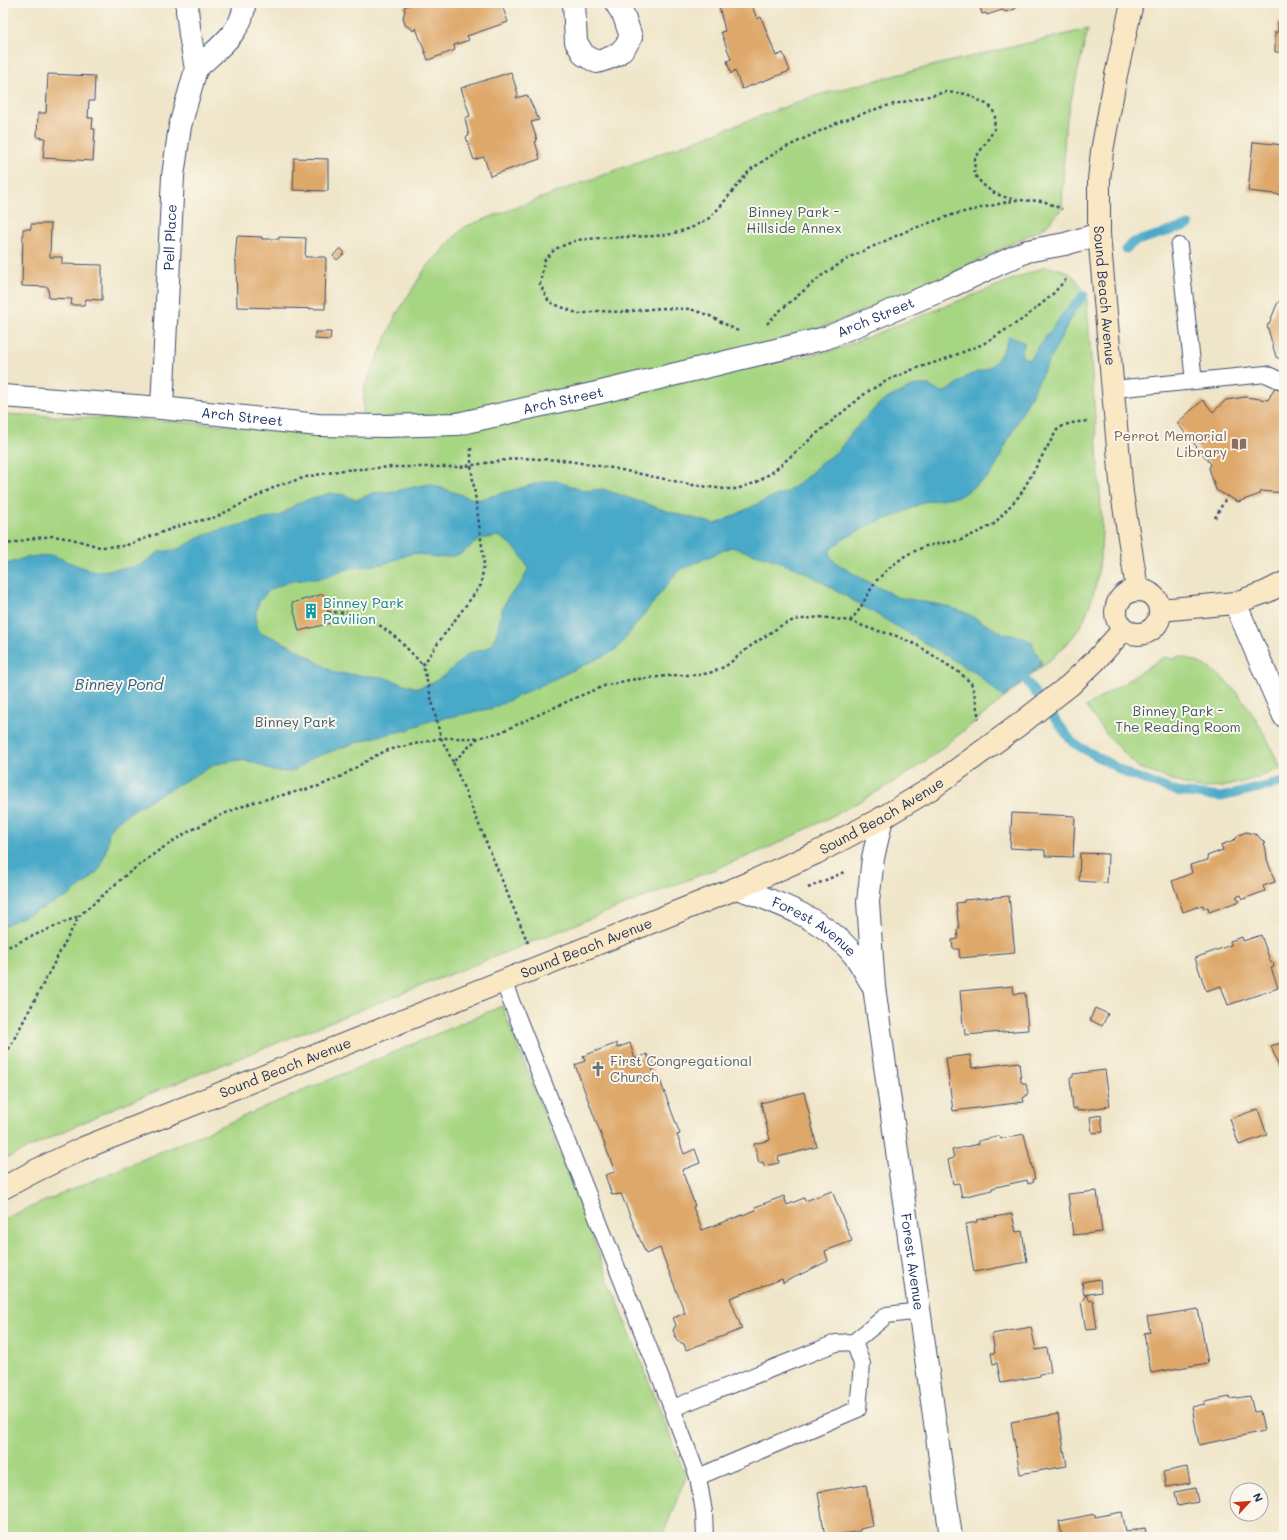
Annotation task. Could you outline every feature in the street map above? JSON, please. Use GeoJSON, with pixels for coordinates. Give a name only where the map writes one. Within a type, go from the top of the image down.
{"type":"FeatureCollection","features":[{"type":"Feature","properties":{"kind":"street","name":"Pell Place"},"geometry":{"type":"LineString","coordinates":[[162,408],[173,176],[180,126],[196,69],[190,35],[187,10],[188,3]]}},
{"type":"Feature","properties":{"kind":"street"},"geometry":{"type":"LineString","coordinates":[[196,69],[228,38],[240,23],[244,3]]}},
{"type":"Feature","properties":{"kind":"street"},"geometry":{"type":"LineString","coordinates":[[574,3],[576,42],[584,55],[597,62],[613,58],[625,48],[631,37],[624,16],[616,3]]}},
{"type":"Feature","properties":{"kind":"street","name":"Sound Beach Avenue"},"geometry":{"type":"LineString","coordinates":[[1132,3],[1116,75],[1102,151],[1099,180],[1099,234],[1114,389],[1122,493],[1137,589]]}},
{"type":"Feature","properties":{"kind":"street","name":"Arch Street"},"geometry":{"type":"LineString","coordinates":[[3,396],[162,408],[318,425],[384,426],[457,424],[826,338],[949,287],[1027,251],[1065,244],[1099,234]]}},
{"type":"Feature","properties":{"kind":"street"},"geometry":{"type":"LineString","coordinates":[[1160,610],[1235,604],[1284,583]]}},
{"type":"Feature","properties":{"kind":"street"},"geometry":{"type":"LineString","coordinates":[[1137,589],[1153,595],[1157,599],[1160,610],[1158,622],[1151,631],[1140,634],[1134,634],[1124,629],[1116,618],[1117,604],[1124,594],[1137,589]]}},
{"type":"Feature","properties":{"kind":"street"},"geometry":{"type":"LineString","coordinates":[[1235,604],[1284,716]]}},
{"type":"Feature","properties":{"kind":"street","name":"Sound Beach Avenue"},"geometry":{"type":"LineString","coordinates":[[3,1188],[88,1146],[737,888],[816,853],[882,818],[932,788],[1020,724],[1070,685],[1096,660],[1124,629]]}},
{"type":"Feature","properties":{"kind":"street","name":"Forest Avenue"},"geometry":{"type":"LineString","coordinates":[[882,818],[873,858],[868,902],[874,988],[951,1537]]}},
{"type":"Feature","properties":{"kind":"street","name":"Forest Avenue"},"geometry":{"type":"LineString","coordinates":[[737,888],[778,902],[819,924],[839,939],[855,956],[874,988]]}},
{"type":"Feature","properties":{"kind":"lane"},"geometry":{"type":"LineString","coordinates":[[1179,246],[1194,381]]}},
{"type":"Feature","properties":{"kind":"lane"},"geometry":{"type":"LineString","coordinates":[[1114,389],[1266,374],[1278,380]]}},
{"type":"Feature","properties":{"kind":"lane"},"geometry":{"type":"LineString","coordinates":[[502,981],[698,1477],[704,1512],[705,1537]]}},
{"type":"Feature","properties":{"kind":"lane"},"geometry":{"type":"LineString","coordinates":[[672,1408],[836,1343],[854,1342],[887,1315],[920,1311]]}},
{"type":"Feature","properties":{"kind":"lane"},"geometry":{"type":"LineString","coordinates":[[698,1477],[858,1409],[862,1364],[854,1342]]}},
{"type":"Feature","properties":{"kind":"path"},"geometry":{"type":"LineString","coordinates":[[739,332],[708,315],[690,309],[661,308],[622,312],[598,311],[579,314],[549,302],[540,284],[544,261],[555,249],[577,240],[655,236],[670,234],[691,228],[708,219],[750,170],[778,151],[839,122],[882,107],[946,92],[967,94],[992,108],[995,116],[994,130],[975,159],[974,174],[988,190],[999,196],[1016,200],[1042,201],[1062,209]]}},
{"type":"Feature","properties":{"kind":"path"},"geometry":{"type":"LineString","coordinates":[[764,328],[776,314],[811,284],[852,256],[910,230],[955,214],[1016,200]]}},
{"type":"Feature","properties":{"kind":"path"},"geometry":{"type":"LineString","coordinates":[[3,545],[35,538],[54,536],[72,539],[100,547],[124,546],[184,524],[216,517],[279,485],[310,476],[344,470],[393,467],[460,467],[519,458],[562,460],[612,468],[693,485],[737,489],[757,482],[774,471],[867,392],[888,380],[914,369],[943,360],[983,344],[1023,319],[1051,296],[1068,277]]}},
{"type":"Feature","properties":{"kind":"path"},"geometry":{"type":"LineString","coordinates":[[850,621],[859,610],[875,582],[888,569],[906,555],[926,546],[962,540],[993,525],[1020,495],[1057,430],[1072,422],[1091,420]]}},
{"type":"Feature","properties":{"kind":"path"},"geometry":{"type":"LineString","coordinates":[[423,665],[481,585],[484,561],[471,465],[471,444]]}},
{"type":"Feature","properties":{"kind":"path"},"geometry":{"type":"LineString","coordinates":[[1215,518],[1227,496]]}},
{"type":"Feature","properties":{"kind":"path"},"geometry":{"type":"LineString","coordinates":[[328,612],[352,613],[378,624],[399,640],[423,665],[441,738],[453,762],[529,944]]}},
{"type":"Feature","properties":{"kind":"path"},"geometry":{"type":"LineString","coordinates":[[3,949],[80,916],[126,875],[158,851],[186,833],[221,815],[251,803],[319,786],[340,777],[388,750],[441,738],[478,738],[501,732],[556,706],[604,686],[647,677],[699,675],[713,672],[726,666],[752,645],[776,629],[794,620],[821,617],[850,621],[871,629],[894,635],[917,645],[960,673],[971,684],[974,692],[978,719]]}},
{"type":"Feature","properties":{"kind":"path"},"geometry":{"type":"LineString","coordinates":[[453,762],[478,738]]}},
{"type":"Feature","properties":{"kind":"path"},"geometry":{"type":"LineString","coordinates":[[3,1060],[80,916]]}},
{"type":"Feature","properties":{"kind":"green space","name":"Binney Park - Hillside Annex"},"geometry":{"type":"Polygon","coordinates":[[[1088,29],[1065,126],[1062,209],[1045,227],[941,279],[825,326],[754,347],[459,414],[363,418],[364,389],[396,315],[425,269],[464,227],[814,96],[952,61],[1088,29]]]}},
{"type":"Feature","properties":{"kind":"green space","name":"Binney Park"},"geometry":{"type":"Polygon","coordinates":[[[1044,267],[1061,269],[1072,275],[1080,285],[1087,300],[1102,523],[1101,547],[1096,583],[1085,617],[1074,635],[1052,658],[917,767],[862,800],[768,848],[116,1107],[3,1160],[3,414],[168,421],[375,436],[468,427],[838,349],[1044,267]]]}},
{"type":"Feature","properties":{"kind":"green space","name":"Binney Park - The Reading Room"},"geometry":{"type":"Polygon","coordinates":[[[1179,656],[1198,662],[1215,672],[1242,699],[1264,733],[1281,769],[1223,787],[1202,788],[1186,785],[1139,768],[1107,735],[1086,707],[1164,657],[1174,659],[1179,656]]]}},
{"type":"Feature","properties":{"kind":"green space"},"geometry":{"type":"Polygon","coordinates":[[[502,1006],[686,1477],[662,1537],[3,1537],[3,1219],[502,1006]]]}},
{"type":"Feature","properties":{"kind":"water","name":"Binney Pond"},"geometry":{"type":"Polygon","coordinates":[[[1070,304],[1073,315],[995,468],[988,477],[960,496],[924,502],[900,514],[871,524],[842,540],[830,550],[830,556],[835,562],[859,577],[897,597],[946,606],[964,612],[1004,634],[1023,637],[1032,643],[1042,664],[1004,698],[977,674],[805,572],[772,559],[731,547],[678,571],[616,650],[493,708],[426,722],[408,730],[378,736],[355,743],[310,759],[301,767],[290,772],[273,771],[253,762],[239,760],[216,764],[143,804],[113,824],[109,833],[107,847],[100,869],[88,881],[67,897],[3,926],[3,565],[28,557],[52,555],[86,569],[100,571],[133,567],[141,565],[159,552],[179,549],[200,537],[216,531],[281,515],[297,503],[330,493],[345,495],[356,500],[373,493],[395,491],[429,484],[477,500],[546,481],[557,481],[584,491],[603,489],[670,512],[716,524],[770,498],[787,492],[822,462],[838,451],[852,432],[877,406],[888,398],[916,385],[929,385],[940,391],[949,390],[968,376],[991,366],[1000,354],[1009,336],[1025,343],[1021,353],[1024,358],[1029,360],[1070,304]],[[499,536],[480,539],[461,554],[449,557],[432,557],[413,553],[383,564],[351,568],[324,578],[292,581],[269,590],[259,602],[256,612],[256,625],[261,634],[270,636],[295,648],[335,673],[382,677],[417,688],[432,683],[445,675],[469,653],[485,649],[492,643],[496,635],[503,607],[508,597],[522,582],[528,569],[520,554],[499,536]]]}},
{"type":"Feature","properties":{"kind":"building"},"geometry":{"type":"Polygon","coordinates":[[[414,3],[501,3],[508,22],[467,36],[469,40],[454,45],[455,50],[428,60],[416,28],[413,31],[405,25],[403,17],[405,11],[404,7],[414,3]]]}},
{"type":"Feature","properties":{"kind":"building"},"geometry":{"type":"Polygon","coordinates":[[[727,3],[751,3],[757,19],[761,17],[776,56],[783,53],[790,71],[742,89],[735,70],[731,74],[727,61],[731,59],[721,32],[725,31],[719,6],[727,3]]]}},
{"type":"Feature","properties":{"kind":"building"},"geometry":{"type":"Polygon","coordinates":[[[979,3],[1022,3],[1015,9],[1006,12],[1002,10],[987,15],[986,13],[982,14],[979,3]]]}},
{"type":"Feature","properties":{"kind":"building"},"geometry":{"type":"Polygon","coordinates":[[[1278,22],[1284,22],[1284,52],[1275,52],[1275,32],[1278,32],[1278,22]]]}},
{"type":"Feature","properties":{"kind":"building"},"geometry":{"type":"Polygon","coordinates":[[[511,72],[518,94],[516,98],[527,95],[539,120],[531,122],[537,140],[535,141],[540,159],[490,176],[484,157],[474,160],[466,137],[469,136],[465,118],[470,116],[461,88],[511,72]]]}},
{"type":"Feature","properties":{"kind":"building"},"geometry":{"type":"Polygon","coordinates":[[[48,74],[95,76],[94,101],[89,101],[88,118],[93,118],[92,129],[95,129],[93,161],[43,158],[45,138],[37,137],[38,113],[46,113],[48,74]]]}},
{"type":"Feature","properties":{"kind":"building"},"geometry":{"type":"Polygon","coordinates":[[[1253,142],[1284,145],[1284,195],[1248,191],[1253,142]]]}},
{"type":"Feature","properties":{"kind":"building"},"geometry":{"type":"Polygon","coordinates":[[[294,158],[328,159],[328,191],[293,190],[294,158]]]}},
{"type":"Feature","properties":{"kind":"building"},"geometry":{"type":"Polygon","coordinates":[[[31,224],[51,224],[50,257],[62,257],[62,264],[102,265],[102,300],[86,299],[84,305],[71,305],[72,299],[49,298],[48,287],[22,286],[23,229],[31,229],[31,224]]]}},
{"type":"Feature","properties":{"kind":"building"},"geometry":{"type":"Polygon","coordinates":[[[237,236],[262,237],[262,239],[279,239],[279,237],[306,238],[305,257],[326,257],[325,309],[237,307],[235,261],[237,236]]]}},
{"type":"Feature","properties":{"kind":"building"},"geometry":{"type":"Polygon","coordinates":[[[340,248],[345,253],[337,260],[333,256],[340,248]]]}},
{"type":"Feature","properties":{"kind":"building"},"geometry":{"type":"Polygon","coordinates":[[[1284,296],[1284,361],[1276,357],[1267,325],[1269,324],[1277,304],[1284,296]]]}},
{"type":"Feature","properties":{"kind":"building"},"geometry":{"type":"Polygon","coordinates":[[[315,332],[331,332],[330,340],[315,339],[315,332]]]}},
{"type":"Feature","properties":{"kind":"building","name":"Perrot Memorial Library"},"geometry":{"type":"Polygon","coordinates":[[[1284,370],[1284,401],[1282,406],[1284,408],[1284,493],[1261,491],[1260,494],[1238,502],[1216,490],[1209,468],[1211,464],[1177,423],[1203,400],[1213,412],[1226,400],[1245,397],[1268,400],[1284,370]]]}},
{"type":"Feature","properties":{"kind":"building","name":"Binney Park Pavilion"},"geometry":{"type":"Polygon","coordinates":[[[323,594],[331,623],[299,631],[292,603],[323,594]]]}},
{"type":"Feature","properties":{"kind":"building"},"geometry":{"type":"Polygon","coordinates":[[[1012,813],[1075,816],[1073,857],[1045,856],[1045,850],[1010,848],[1012,813]]]}},
{"type":"Feature","properties":{"kind":"building"},"geometry":{"type":"Polygon","coordinates":[[[1246,832],[1257,835],[1264,842],[1267,859],[1275,882],[1263,886],[1265,891],[1243,899],[1241,895],[1236,897],[1240,901],[1209,912],[1208,907],[1204,909],[1203,905],[1183,912],[1172,881],[1192,873],[1190,865],[1208,860],[1207,856],[1223,850],[1221,845],[1234,840],[1239,835],[1246,832]]]}},
{"type":"Feature","properties":{"kind":"building"},"geometry":{"type":"Polygon","coordinates":[[[1080,853],[1108,854],[1107,883],[1079,881],[1080,853]]]}},
{"type":"Feature","properties":{"kind":"building"},"geometry":{"type":"Polygon","coordinates":[[[1009,896],[1015,953],[960,958],[959,949],[953,949],[952,940],[958,939],[957,930],[959,929],[956,903],[964,902],[964,900],[1009,896]]]}},
{"type":"Feature","properties":{"kind":"building"},"geometry":{"type":"Polygon","coordinates":[[[1261,935],[1271,963],[1273,962],[1274,967],[1271,968],[1278,988],[1228,1005],[1221,986],[1206,991],[1195,958],[1231,945],[1230,941],[1242,937],[1243,941],[1261,935]]]}},
{"type":"Feature","properties":{"kind":"building"},"geometry":{"type":"Polygon","coordinates":[[[1013,986],[1014,994],[1025,993],[1028,1030],[965,1035],[960,991],[1013,986]]]}},
{"type":"Feature","properties":{"kind":"building"},"geometry":{"type":"Polygon","coordinates":[[[1095,1008],[1108,1014],[1102,1026],[1090,1020],[1095,1008]]]}},
{"type":"Feature","properties":{"kind":"building"},"geometry":{"type":"Polygon","coordinates":[[[1284,1042],[1284,1081],[1271,1046],[1284,1042]]]}},
{"type":"Feature","properties":{"kind":"building"},"geometry":{"type":"Polygon","coordinates":[[[617,1043],[617,1048],[630,1043],[635,1059],[647,1054],[655,1076],[658,1075],[680,1134],[677,1135],[684,1154],[695,1149],[700,1163],[682,1170],[695,1206],[693,1207],[702,1230],[756,1210],[755,1207],[784,1196],[787,1205],[804,1198],[805,1201],[832,1191],[852,1241],[825,1251],[828,1261],[783,1283],[782,1279],[730,1298],[742,1329],[686,1350],[684,1344],[677,1341],[673,1330],[676,1325],[673,1318],[685,1313],[660,1248],[646,1254],[621,1194],[612,1195],[605,1175],[615,1172],[575,1065],[585,1061],[583,1056],[617,1043]]]}},
{"type":"Feature","properties":{"kind":"building"},"geometry":{"type":"Polygon","coordinates":[[[970,1055],[972,1068],[1019,1062],[1021,1082],[1026,1084],[1028,1093],[1023,1098],[1024,1102],[953,1111],[946,1058],[970,1055]]]}},
{"type":"Feature","properties":{"kind":"building"},"geometry":{"type":"Polygon","coordinates":[[[1105,1070],[1110,1106],[1077,1111],[1077,1108],[1073,1109],[1070,1078],[1073,1077],[1073,1074],[1105,1070]]]}},
{"type":"Feature","properties":{"kind":"building"},"geometry":{"type":"Polygon","coordinates":[[[804,1092],[817,1147],[778,1157],[779,1163],[764,1166],[763,1162],[759,1163],[754,1144],[770,1140],[761,1103],[804,1092]]]}},
{"type":"Feature","properties":{"kind":"building"},"geometry":{"type":"Polygon","coordinates":[[[1258,1109],[1267,1135],[1239,1145],[1230,1119],[1258,1109]]]}},
{"type":"Feature","properties":{"kind":"building"},"geometry":{"type":"Polygon","coordinates":[[[1101,1115],[1103,1132],[1092,1133],[1090,1117],[1101,1115]]]}},
{"type":"Feature","properties":{"kind":"building"},"geometry":{"type":"Polygon","coordinates":[[[1024,1134],[1035,1179],[1033,1179],[1034,1182],[1028,1184],[1027,1180],[962,1197],[959,1183],[953,1184],[948,1160],[954,1158],[952,1150],[979,1144],[978,1141],[1000,1136],[1001,1139],[1024,1134]]]}},
{"type":"Feature","properties":{"kind":"building"},"geometry":{"type":"Polygon","coordinates":[[[1097,1191],[1102,1232],[1073,1235],[1068,1194],[1097,1191]]]}},
{"type":"Feature","properties":{"kind":"building"},"geometry":{"type":"Polygon","coordinates":[[[1012,1214],[1016,1232],[1022,1231],[1027,1262],[974,1272],[966,1224],[977,1222],[976,1220],[1012,1214]]]}},
{"type":"Feature","properties":{"kind":"building"},"geometry":{"type":"Polygon","coordinates":[[[1100,1279],[1101,1292],[1084,1295],[1082,1282],[1100,1279]]]}},
{"type":"Feature","properties":{"kind":"building"},"geometry":{"type":"Polygon","coordinates":[[[1086,1295],[1090,1301],[1093,1300],[1097,1329],[1086,1330],[1081,1302],[1086,1295]]]}},
{"type":"Feature","properties":{"kind":"building"},"geometry":{"type":"Polygon","coordinates":[[[1198,1309],[1208,1363],[1151,1373],[1144,1333],[1150,1332],[1147,1317],[1198,1309]]]}},
{"type":"Feature","properties":{"kind":"building"},"geometry":{"type":"Polygon","coordinates":[[[1031,1327],[1036,1350],[1047,1348],[1051,1372],[1040,1374],[1040,1376],[1001,1383],[997,1363],[993,1364],[991,1353],[995,1353],[992,1334],[1031,1327]]]}},
{"type":"Feature","properties":{"kind":"building"},"geometry":{"type":"Polygon","coordinates":[[[1250,1396],[1254,1412],[1260,1411],[1264,1431],[1199,1445],[1192,1407],[1205,1404],[1204,1402],[1230,1397],[1230,1399],[1250,1396]]]}},
{"type":"Feature","properties":{"kind":"building"},"geometry":{"type":"Polygon","coordinates":[[[1058,1414],[1067,1466],[1020,1474],[1011,1422],[1058,1414]]]}},
{"type":"Feature","properties":{"kind":"building"},"geometry":{"type":"Polygon","coordinates":[[[1187,1467],[1190,1483],[1166,1487],[1163,1472],[1187,1467]]]}},
{"type":"Feature","properties":{"kind":"building"},"geometry":{"type":"Polygon","coordinates":[[[866,1485],[873,1526],[860,1529],[860,1531],[825,1537],[818,1492],[866,1485]]]}},
{"type":"Feature","properties":{"kind":"building"},"geometry":{"type":"Polygon","coordinates":[[[1195,1488],[1198,1502],[1178,1506],[1175,1492],[1195,1488]]]}},
{"type":"Feature","properties":{"kind":"building"},"geometry":{"type":"Polygon","coordinates":[[[1122,1512],[1126,1531],[1145,1528],[1147,1537],[1062,1537],[1059,1521],[1095,1514],[1095,1517],[1122,1512]]]}},
{"type":"Feature","properties":{"kind":"waterway"},"geometry":{"type":"LineString","coordinates":[[1126,249],[1134,242],[1189,225]]}},
{"type":"Feature","properties":{"kind":"waterway"},"geometry":{"type":"LineString","coordinates":[[1064,318],[1084,295]]}},
{"type":"Feature","properties":{"kind":"waterway"},"geometry":{"type":"LineString","coordinates":[[1015,674],[1025,679],[1073,743],[1130,775],[1178,792],[1221,797],[1284,782]]}},
{"type":"Feature","properties":{"kind":"place","name":"Perrot Memorial Library"},"geometry":{"type":"Point","coordinates":[1239,444]}},
{"type":"Feature","properties":{"kind":"place","name":"Binney Park Pavilion"},"geometry":{"type":"Point","coordinates":[311,611]}},
{"type":"Feature","properties":{"kind":"place","name":"First Congregational Church"},"geometry":{"type":"Point","coordinates":[598,1069]}}]}
